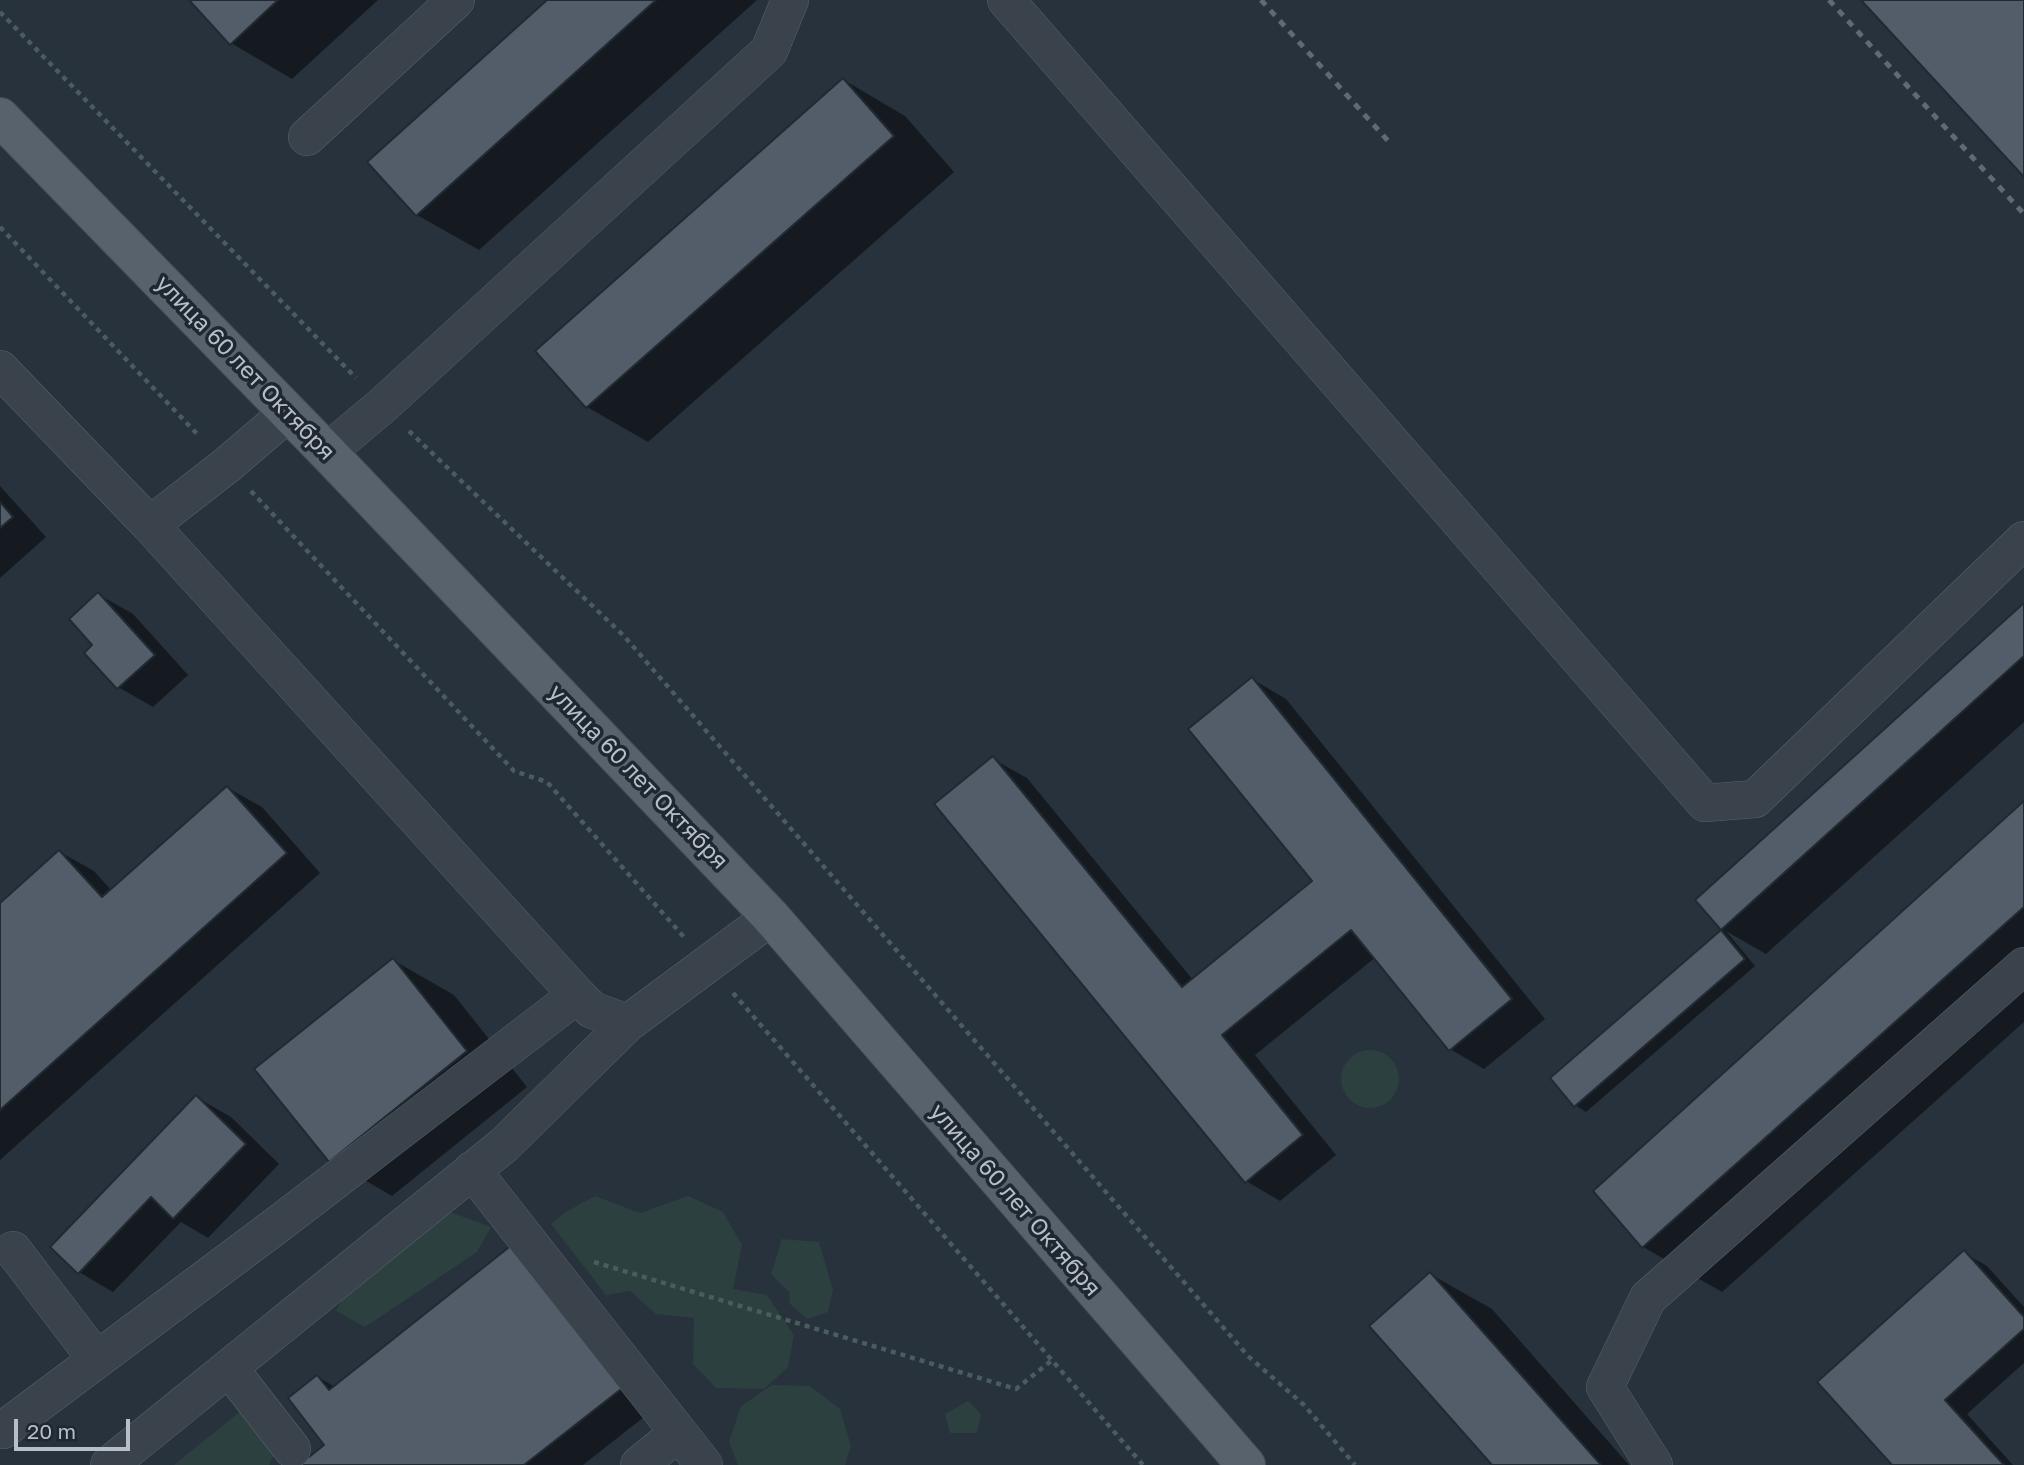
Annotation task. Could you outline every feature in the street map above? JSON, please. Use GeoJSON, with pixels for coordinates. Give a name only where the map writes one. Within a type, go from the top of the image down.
{"type":"FeatureCollection","features":[{"type":"Feature","properties":{"kind":"main road","name":"улица 60 лет Октября"},"geometry":{"type":"LineString","coordinates":[[0,117],[289,412],[771,917],[1246,1465]]}},
{"type":"Feature","properties":{"kind":"lane"},"geometry":{"type":"LineString","coordinates":[[307,137],[456,0]]}},
{"type":"Feature","properties":{"kind":"lane"},"geometry":{"type":"LineString","coordinates":[[327,452],[383,405],[769,51],[790,0]]}},
{"type":"Feature","properties":{"kind":"lane"},"geometry":{"type":"LineString","coordinates":[[1006,0],[1705,803],[1755,799],[2024,540]]}},
{"type":"Feature","properties":{"kind":"lane"},"geometry":{"type":"LineString","coordinates":[[0,369],[150,525],[577,995],[592,1010],[628,1023]]}},
{"type":"Feature","properties":{"kind":"lane"},"geometry":{"type":"LineString","coordinates":[[150,525],[289,412]]}},
{"type":"Feature","properties":{"kind":"lane"},"geometry":{"type":"LineString","coordinates":[[109,1465],[504,1145],[628,1023],[771,917]]}},
{"type":"Feature","properties":{"kind":"lane"},"geometry":{"type":"LineString","coordinates":[[1654,1465],[1605,1387],[1648,1298],[2024,965]]}},
{"type":"Feature","properties":{"kind":"lane"},"geometry":{"type":"LineString","coordinates":[[3,1430],[281,1222],[577,995]]}},
{"type":"Feature","properties":{"kind":"lane"},"geometry":{"type":"LineString","coordinates":[[471,1170],[705,1465]]}},
{"type":"Feature","properties":{"kind":"lane"},"geometry":{"type":"LineString","coordinates":[[13,1250],[97,1360]]}},
{"type":"Feature","properties":{"kind":"lane"},"geometry":{"type":"LineString","coordinates":[[229,1368],[292,1449]]}},
{"type":"Feature","properties":{"kind":"lane"},"geometry":{"type":"LineString","coordinates":[[639,1465],[678,1433]]}},
{"type":"Feature","properties":{"kind":"path"},"geometry":{"type":"LineString","coordinates":[[0,12],[383,405],[624,636],[1248,1356],[1304,1405],[1354,1465]]}},
{"type":"Feature","properties":{"kind":"path"},"geometry":{"type":"LineString","coordinates":[[0,227],[514,771],[547,782],[709,964],[1143,1465]]}},
{"type":"Feature","properties":{"kind":"path"},"geometry":{"type":"LineString","coordinates":[[530,1242],[1016,1390],[1051,1361]]}},
{"type":"Feature","properties":{"kind":"green space"},"geometry":{"type":"Polygon","coordinates":[[[1370,1050],[1381,1052],[1394,1063],[1399,1079],[1397,1090],[1386,1103],[1370,1108],[1359,1106],[1346,1095],[1341,1079],[1343,1068],[1354,1055],[1370,1050]]]}},
{"type":"Feature","properties":{"kind":"green space"},"geometry":{"type":"Polygon","coordinates":[[[595,1196],[640,1213],[688,1196],[723,1212],[742,1245],[733,1289],[767,1295],[794,1335],[788,1367],[764,1389],[716,1388],[693,1364],[694,1318],[656,1314],[630,1291],[606,1295],[551,1224],[564,1213],[595,1196]]]}},
{"type":"Feature","properties":{"kind":"green space"},"geometry":{"type":"Polygon","coordinates":[[[450,1212],[491,1227],[477,1252],[365,1327],[336,1311],[350,1285],[450,1212]]]}},
{"type":"Feature","properties":{"kind":"green space"},"geometry":{"type":"Polygon","coordinates":[[[782,1239],[819,1242],[833,1290],[828,1312],[807,1319],[790,1304],[789,1292],[771,1274],[782,1239]]]}},
{"type":"Feature","properties":{"kind":"green space"},"geometry":{"type":"Polygon","coordinates":[[[772,1385],[810,1386],[840,1409],[851,1446],[845,1465],[738,1465],[729,1442],[741,1406],[772,1385]]]}},
{"type":"Feature","properties":{"kind":"green space"},"geometry":{"type":"Polygon","coordinates":[[[968,1401],[981,1414],[977,1433],[950,1433],[945,1414],[968,1401]]]}},
{"type":"Feature","properties":{"kind":"green space"},"geometry":{"type":"Polygon","coordinates":[[[243,1409],[276,1452],[269,1465],[174,1465],[243,1409]]]}},
{"type":"Feature","properties":{"kind":"building"},"geometry":{"type":"Polygon","coordinates":[[[189,0],[278,0],[230,45],[189,0]]]}},
{"type":"Feature","properties":{"kind":"building"},"geometry":{"type":"Polygon","coordinates":[[[547,0],[656,0],[416,216],[367,162],[547,0]]]}},
{"type":"Feature","properties":{"kind":"building"},"geometry":{"type":"Polygon","coordinates":[[[1861,0],[2024,0],[2024,177],[1861,0]]]}},
{"type":"Feature","properties":{"kind":"building"},"geometry":{"type":"Polygon","coordinates":[[[843,78],[894,136],[586,408],[535,351],[843,78]]]}},
{"type":"Feature","properties":{"kind":"building"},"geometry":{"type":"Polygon","coordinates":[[[0,502],[13,517],[0,528],[0,502]]]}},
{"type":"Feature","properties":{"kind":"building"},"geometry":{"type":"Polygon","coordinates":[[[98,592],[155,655],[117,689],[84,653],[92,645],[69,619],[98,592]]]}},
{"type":"Feature","properties":{"kind":"building"},"geometry":{"type":"Polygon","coordinates":[[[2024,603],[2024,656],[1721,930],[1695,900],[2024,603]]]}},
{"type":"Feature","properties":{"kind":"building"},"geometry":{"type":"Polygon","coordinates":[[[1252,677],[1512,999],[1449,1051],[1351,930],[1222,1035],[1303,1135],[1245,1183],[934,804],[993,756],[1182,987],[1312,881],[1188,729],[1252,677]]]}},
{"type":"Feature","properties":{"kind":"building"},"geometry":{"type":"Polygon","coordinates":[[[227,786],[287,853],[0,1110],[0,903],[59,850],[102,897],[227,786]]]}},
{"type":"Feature","properties":{"kind":"building"},"geometry":{"type":"Polygon","coordinates":[[[2024,801],[2024,907],[1642,1248],[1593,1191],[2024,801]]]}},
{"type":"Feature","properties":{"kind":"building"},"geometry":{"type":"Polygon","coordinates":[[[1721,930],[1745,959],[1574,1107],[1550,1078],[1721,930]]]}},
{"type":"Feature","properties":{"kind":"building"},"geometry":{"type":"Polygon","coordinates":[[[393,958],[467,1051],[329,1162],[254,1069],[393,958]]]}},
{"type":"Feature","properties":{"kind":"building"},"geometry":{"type":"Polygon","coordinates":[[[196,1095],[246,1144],[173,1219],[151,1197],[78,1274],[50,1247],[196,1095]]]}},
{"type":"Feature","properties":{"kind":"building"},"geometry":{"type":"Polygon","coordinates":[[[513,1244],[625,1386],[524,1465],[299,1465],[324,1445],[288,1398],[317,1375],[329,1390],[513,1244]]]}},
{"type":"Feature","properties":{"kind":"building"},"geometry":{"type":"Polygon","coordinates":[[[1964,1250],[2024,1317],[2024,1329],[1945,1400],[2004,1465],[1892,1465],[1817,1382],[1964,1250]]]}},
{"type":"Feature","properties":{"kind":"building"},"geometry":{"type":"Polygon","coordinates":[[[1430,1272],[1601,1465],[1492,1465],[1369,1326],[1430,1272]]]}},
{"type":"Feature","properties":{"kind":"railway"},"geometry":{"type":"LineString","coordinates":[[1261,0],[1390,143]]}},
{"type":"Feature","properties":{"kind":"railway"},"geometry":{"type":"LineString","coordinates":[[1829,0],[2024,214]]}}]}
